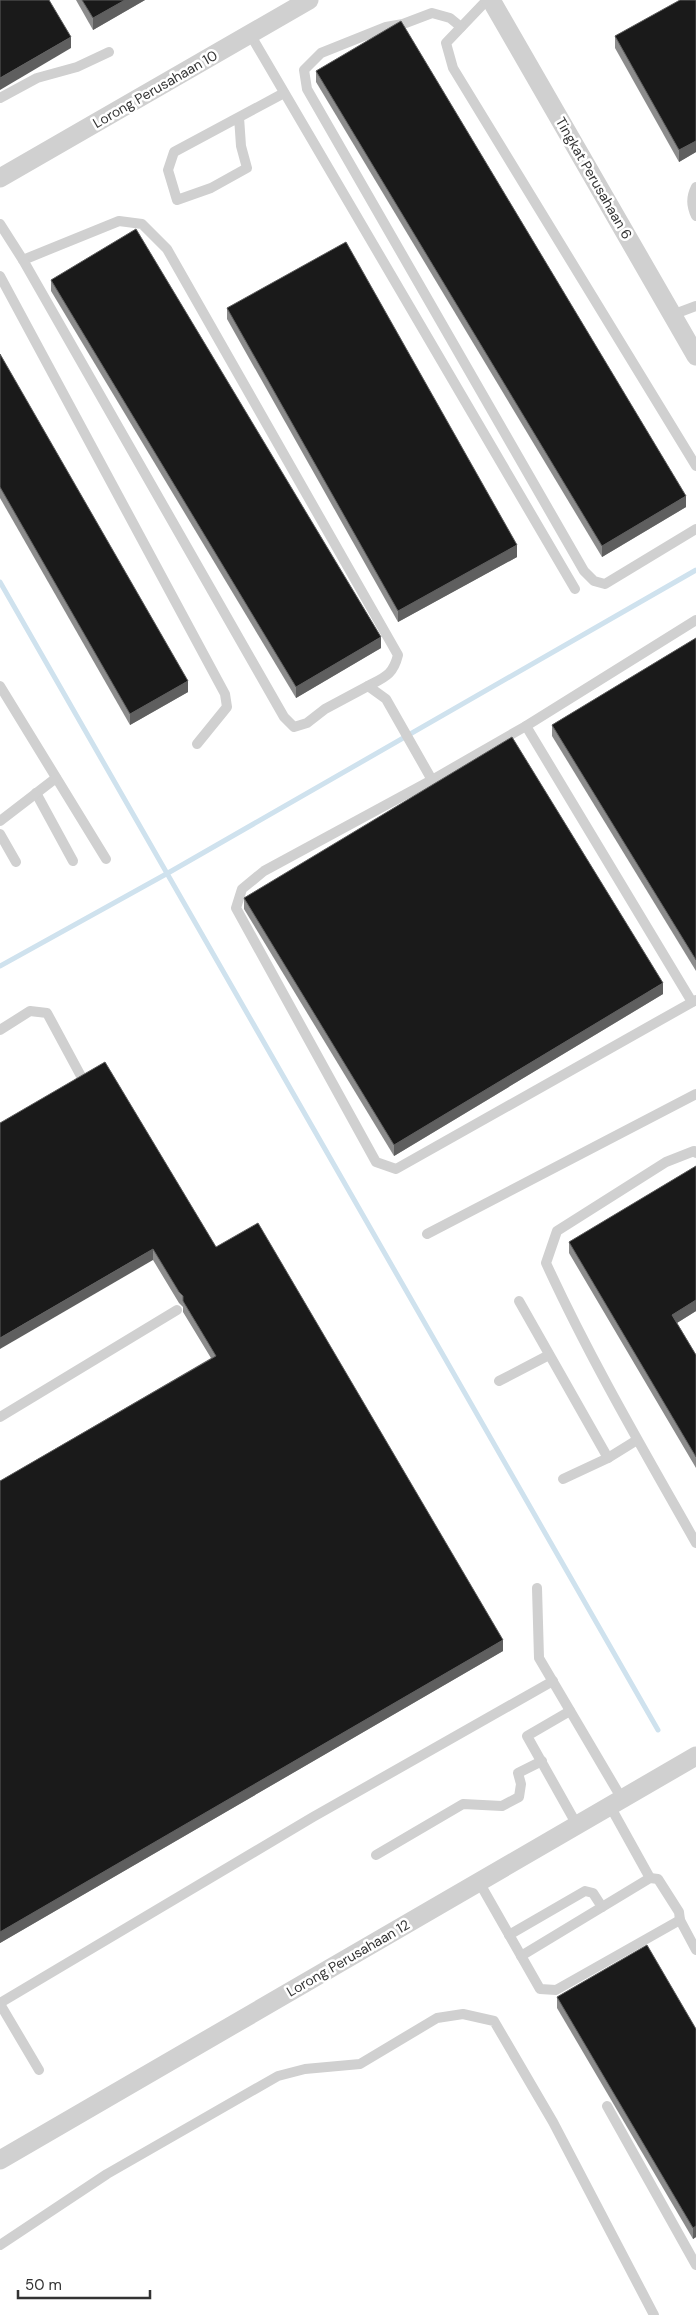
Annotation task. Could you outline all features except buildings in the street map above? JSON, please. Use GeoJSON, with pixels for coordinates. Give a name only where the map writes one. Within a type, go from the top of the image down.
{"type":"FeatureCollection","features":[{"type":"Feature","properties":{"kind":"street","name":"Lorong Perusahaan 10"},"geometry":{"type":"LineString","coordinates":[[0,178],[309,0]]}},
{"type":"Feature","properties":{"kind":"street","name":"Tingkat Perusahaan 6"},"geometry":{"type":"LineString","coordinates":[[489,0],[696,356]]}},
{"type":"Feature","properties":{"kind":"street","name":"Lorong Perusahaan 12"},"geometry":{"type":"LineString","coordinates":[[0,2160],[696,1756]]}},
{"type":"Feature","properties":{"kind":"lane"},"geometry":{"type":"LineString","coordinates":[[489,0],[446,43],[453,68],[696,466]]}},
{"type":"Feature","properties":{"kind":"lane"},"geometry":{"type":"LineString","coordinates":[[461,27],[450,18],[432,13],[403,24],[386,27],[321,53],[304,70],[307,89],[584,570],[594,581],[604,584],[696,529]]}},
{"type":"Feature","properties":{"kind":"lane"},"geometry":{"type":"LineString","coordinates":[[250,34],[575,589]]}},
{"type":"Feature","properties":{"kind":"lane"},"geometry":{"type":"LineString","coordinates":[[0,98],[37,78],[77,67],[109,52]]}},
{"type":"Feature","properties":{"kind":"lane"},"geometry":{"type":"LineString","coordinates":[[239,117],[241,146],[247,168],[211,188],[177,200],[168,170],[174,152],[239,117],[284,93]]}},
{"type":"Feature","properties":{"kind":"lane"},"geometry":{"type":"LineString","coordinates":[[696,187],[691,206],[696,216]]}},
{"type":"Feature","properties":{"kind":"lane"},"geometry":{"type":"LineString","coordinates":[[0,224],[284,717],[294,727],[307,723],[325,709],[388,675],[395,668],[398,655],[167,249],[142,224],[119,221],[22,260]]}},
{"type":"Feature","properties":{"kind":"lane"},"geometry":{"type":"LineString","coordinates":[[0,276],[225,694],[227,707],[197,744]]}},
{"type":"Feature","properties":{"kind":"lane"},"geometry":{"type":"LineString","coordinates":[[672,315],[696,306]]}},
{"type":"Feature","properties":{"kind":"lane"},"geometry":{"type":"LineString","coordinates":[[526,726],[694,1001],[396,1169],[376,1162],[236,908],[242,889],[264,871],[432,780],[526,726],[696,620]]}},
{"type":"Feature","properties":{"kind":"lane"},"geometry":{"type":"LineString","coordinates":[[0,686],[106,859]]}},
{"type":"Feature","properties":{"kind":"lane"},"geometry":{"type":"LineString","coordinates":[[368,686],[386,699],[432,780]]}},
{"type":"Feature","properties":{"kind":"lane"},"geometry":{"type":"LineString","coordinates":[[0,821],[56,778]]}},
{"type":"Feature","properties":{"kind":"lane"},"geometry":{"type":"LineString","coordinates":[[36,793],[73,861]]}},
{"type":"Feature","properties":{"kind":"lane"},"geometry":{"type":"LineString","coordinates":[[0,834],[16,862]]}},
{"type":"Feature","properties":{"kind":"lane"},"geometry":{"type":"LineString","coordinates":[[0,1030],[30,1012],[46,1013],[82,1078]]}},
{"type":"Feature","properties":{"kind":"lane"},"geometry":{"type":"LineString","coordinates":[[426,1234],[696,1094]]}},
{"type":"Feature","properties":{"kind":"lane"},"geometry":{"type":"LineString","coordinates":[[696,1153],[694,1151],[666,1162],[557,1231],[546,1263],[565,1304],[696,1543]]}},
{"type":"Feature","properties":{"kind":"lane"},"geometry":{"type":"LineString","coordinates":[[519,1301],[608,1458]]}},
{"type":"Feature","properties":{"kind":"lane"},"geometry":{"type":"LineString","coordinates":[[0,1416],[177,1310]]}},
{"type":"Feature","properties":{"kind":"lane"},"geometry":{"type":"LineString","coordinates":[[499,1382],[549,1355]]}},
{"type":"Feature","properties":{"kind":"lane"},"geometry":{"type":"LineString","coordinates":[[563,1479],[608,1458],[638,1440]]}},
{"type":"Feature","properties":{"kind":"lane"},"geometry":{"type":"LineString","coordinates":[[537,1588],[539,1658],[570,1711],[616,1802],[650,1878]]}},
{"type":"Feature","properties":{"kind":"lane"},"geometry":{"type":"LineString","coordinates":[[39,2070],[0,2004],[313,1817],[553,1682]]}},
{"type":"Feature","properties":{"kind":"lane"},"geometry":{"type":"LineString","coordinates":[[570,1711],[527,1736],[577,1825]]}},
{"type":"Feature","properties":{"kind":"lane"},"geometry":{"type":"LineString","coordinates":[[376,1855],[463,1804],[502,1806],[519,1797],[521,1784],[518,1773],[542,1761]]}},
{"type":"Feature","properties":{"kind":"lane"},"geometry":{"type":"LineString","coordinates":[[521,1956],[650,1878],[658,1879],[679,1912],[680,1920],[696,1950]]}},
{"type":"Feature","properties":{"kind":"lane"},"geometry":{"type":"LineString","coordinates":[[479,1882],[540,1989],[556,1990],[680,1920]]}},
{"type":"Feature","properties":{"kind":"lane"},"geometry":{"type":"LineString","coordinates":[[510,1935],[585,1890],[593,1893],[602,1907]]}},
{"type":"Feature","properties":{"kind":"lane"},"geometry":{"type":"LineString","coordinates":[[0,2245],[107,2174],[278,2076],[305,2069],[360,2064],[437,2018],[463,2014],[494,2021],[553,2122],[654,2315]]}},
{"type":"Feature","properties":{"kind":"lane"},"geometry":{"type":"LineString","coordinates":[[606,2106],[696,2265]]}},
{"type":"Feature","properties":{"kind":"waterway"},"geometry":{"type":"LineString","coordinates":[[0,966],[168,873],[696,570]]}},
{"type":"Feature","properties":{"kind":"waterway"},"geometry":{"type":"LineString","coordinates":[[0,582],[658,1730]]}}]}
